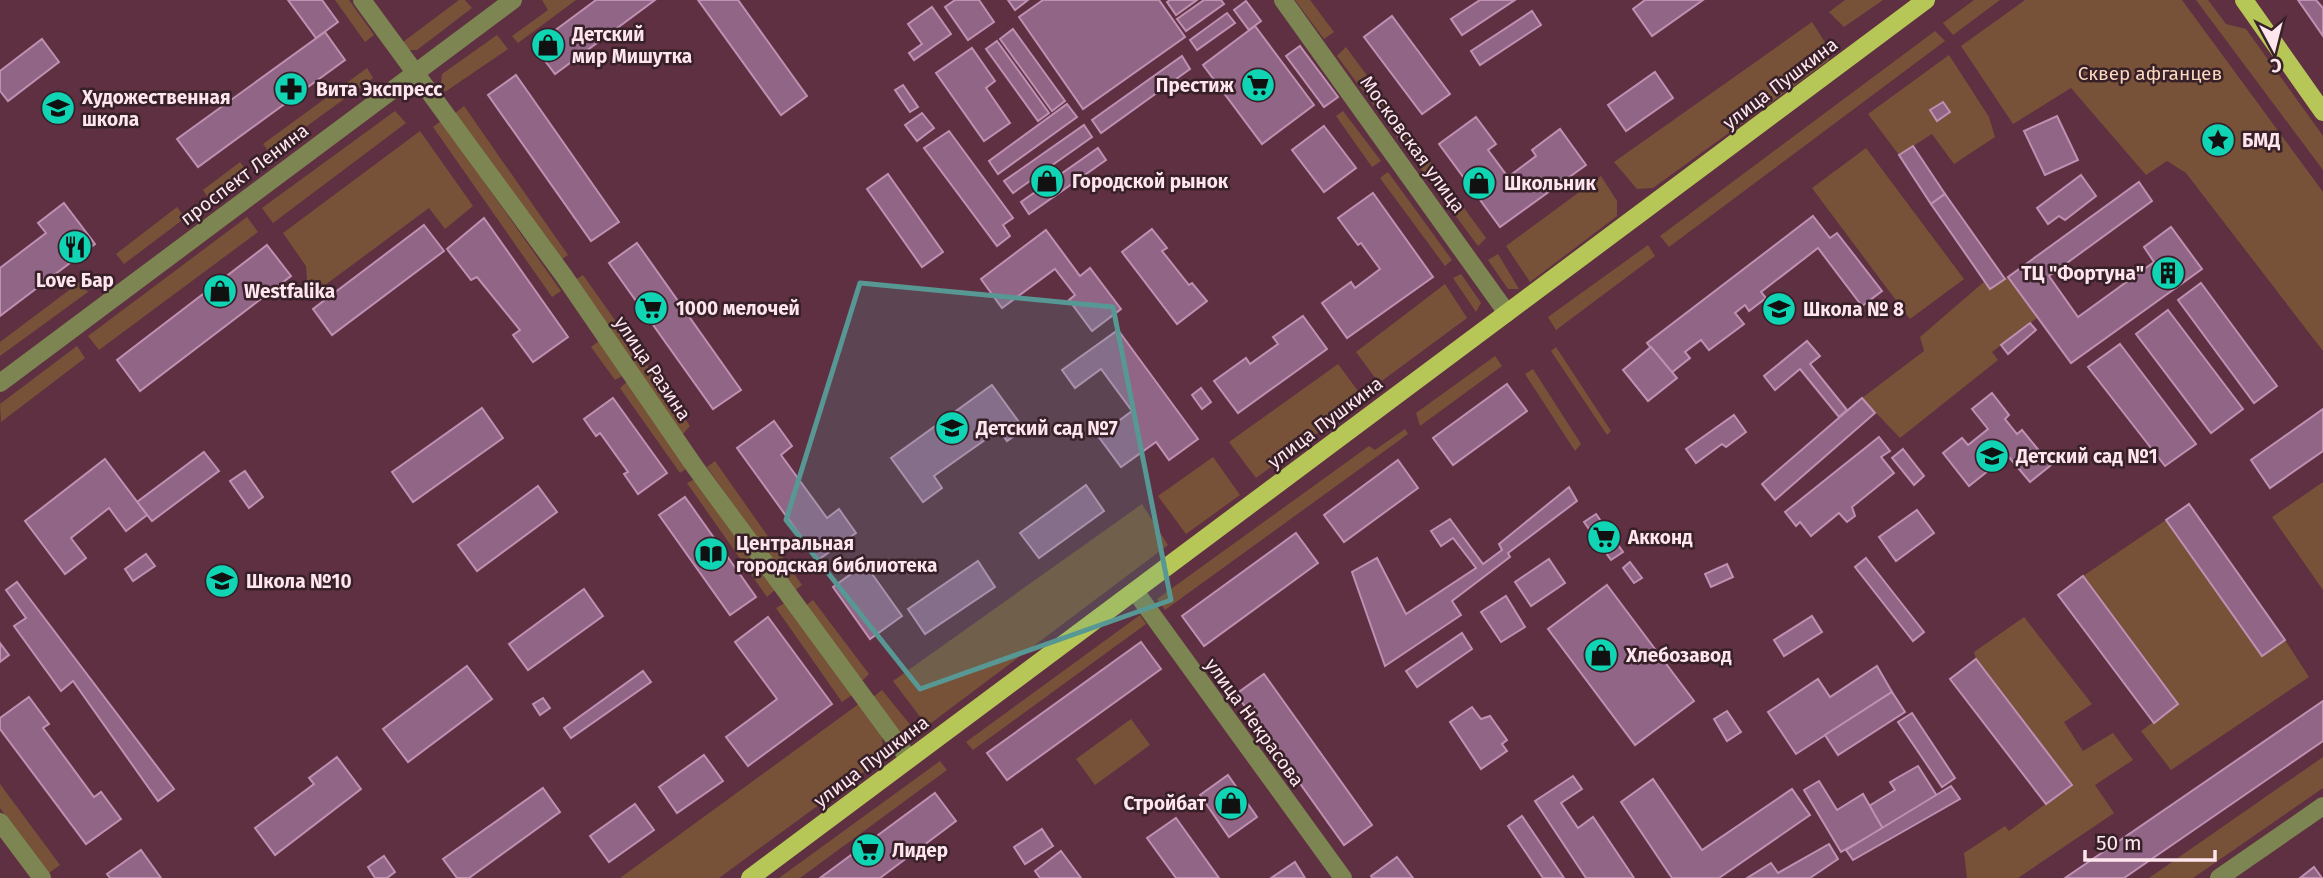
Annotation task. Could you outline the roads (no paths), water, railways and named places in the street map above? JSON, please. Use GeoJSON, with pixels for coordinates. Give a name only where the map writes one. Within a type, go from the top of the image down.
{"type":"FeatureCollection","features":[{"type":"Feature","properties":{"kind":"main road","name":"улица Пушкина"},"geometry":{"type":"LineString","coordinates":[[750,878],[1926,0]]}},
{"type":"Feature","properties":{"kind":"main road"},"geometry":{"type":"LineString","coordinates":[[2244,0],[2323,112]]}},
{"type":"Feature","properties":{"kind":"street","name":"улица Разина"},"geometry":{"type":"LineString","coordinates":[[362,0],[564,276],[695,467],[909,759]]}},
{"type":"Feature","properties":{"kind":"street","name":"проспект Ленина"},"geometry":{"type":"LineString","coordinates":[[0,383],[513,0]]}},
{"type":"Feature","properties":{"kind":"street","name":"Московская улица"},"geometry":{"type":"LineString","coordinates":[[1283,0],[1507,313]]}},
{"type":"Feature","properties":{"kind":"street","name":"улица Некрасова"},"geometry":{"type":"LineString","coordinates":[[1135,590],[1343,878]]}},
{"type":"Feature","properties":{"kind":"street"},"geometry":{"type":"LineString","coordinates":[[2219,878],[2323,806]]}},
{"type":"Feature","properties":{"kind":"street"},"geometry":{"type":"LineString","coordinates":[[0,822],[42,878]]}},
{"type":"Feature","properties":{"kind":"place","name":"Детский мир Мишутка"},"geometry":{"type":"Point","coordinates":[548,45]}},
{"type":"Feature","properties":{"kind":"place","name":"Престиж"},"geometry":{"type":"Point","coordinates":[1258,85]}},
{"type":"Feature","properties":{"kind":"place","name":"Вита Экспресс"},"geometry":{"type":"Point","coordinates":[291,89]}},
{"type":"Feature","properties":{"kind":"place","name":"Художественная школа"},"geometry":{"type":"Point","coordinates":[58,108]}},
{"type":"Feature","properties":{"kind":"place","name":"БМД"},"geometry":{"type":"Point","coordinates":[2218,140]}},
{"type":"Feature","properties":{"kind":"place","name":"Городской рынок"},"geometry":{"type":"Point","coordinates":[1047,181]}},
{"type":"Feature","properties":{"kind":"place","name":"Школьник"},"geometry":{"type":"Point","coordinates":[1479,183]}},
{"type":"Feature","properties":{"kind":"place","name":"Love Бар"},"geometry":{"type":"Point","coordinates":[75,247]}},
{"type":"Feature","properties":{"kind":"place","name":"ТЦ \"Фортуна\""},"geometry":{"type":"Point","coordinates":[2168,273]}},
{"type":"Feature","properties":{"kind":"place","name":"Westfalika"},"geometry":{"type":"Point","coordinates":[220,291]}},
{"type":"Feature","properties":{"kind":"place","name":"1000 мелочей"},"geometry":{"type":"Point","coordinates":[651,308]}},
{"type":"Feature","properties":{"kind":"place","name":"Школа № 8"},"geometry":{"type":"Point","coordinates":[1779,309]}},
{"type":"Feature","properties":{"kind":"place","name":"Детский сад №7"},"geometry":{"type":"Point","coordinates":[952,428]}},
{"type":"Feature","properties":{"kind":"place","name":"Детский сад №1"},"geometry":{"type":"Point","coordinates":[1992,456]}},
{"type":"Feature","properties":{"kind":"place","name":"Акконд"},"geometry":{"type":"Point","coordinates":[1604,537]}},
{"type":"Feature","properties":{"kind":"place","name":"Центральная городская библиотека"},"geometry":{"type":"Point","coordinates":[711,554]}},
{"type":"Feature","properties":{"kind":"place","name":"Школа №10"},"geometry":{"type":"Point","coordinates":[222,581]}},
{"type":"Feature","properties":{"kind":"place","name":"Хлебозавод"},"geometry":{"type":"Point","coordinates":[1601,655]}},
{"type":"Feature","properties":{"kind":"place","name":"Стройбат"},"geometry":{"type":"Point","coordinates":[1231,803]}},
{"type":"Feature","properties":{"kind":"place","name":"Лидер"},"geometry":{"type":"Point","coordinates":[868,850]}},
{"type":"Feature","properties":{"kind":"park label","name":"Сквер афганцев"},"geometry":{"type":"Point","coordinates":[2150,73]}}]}
